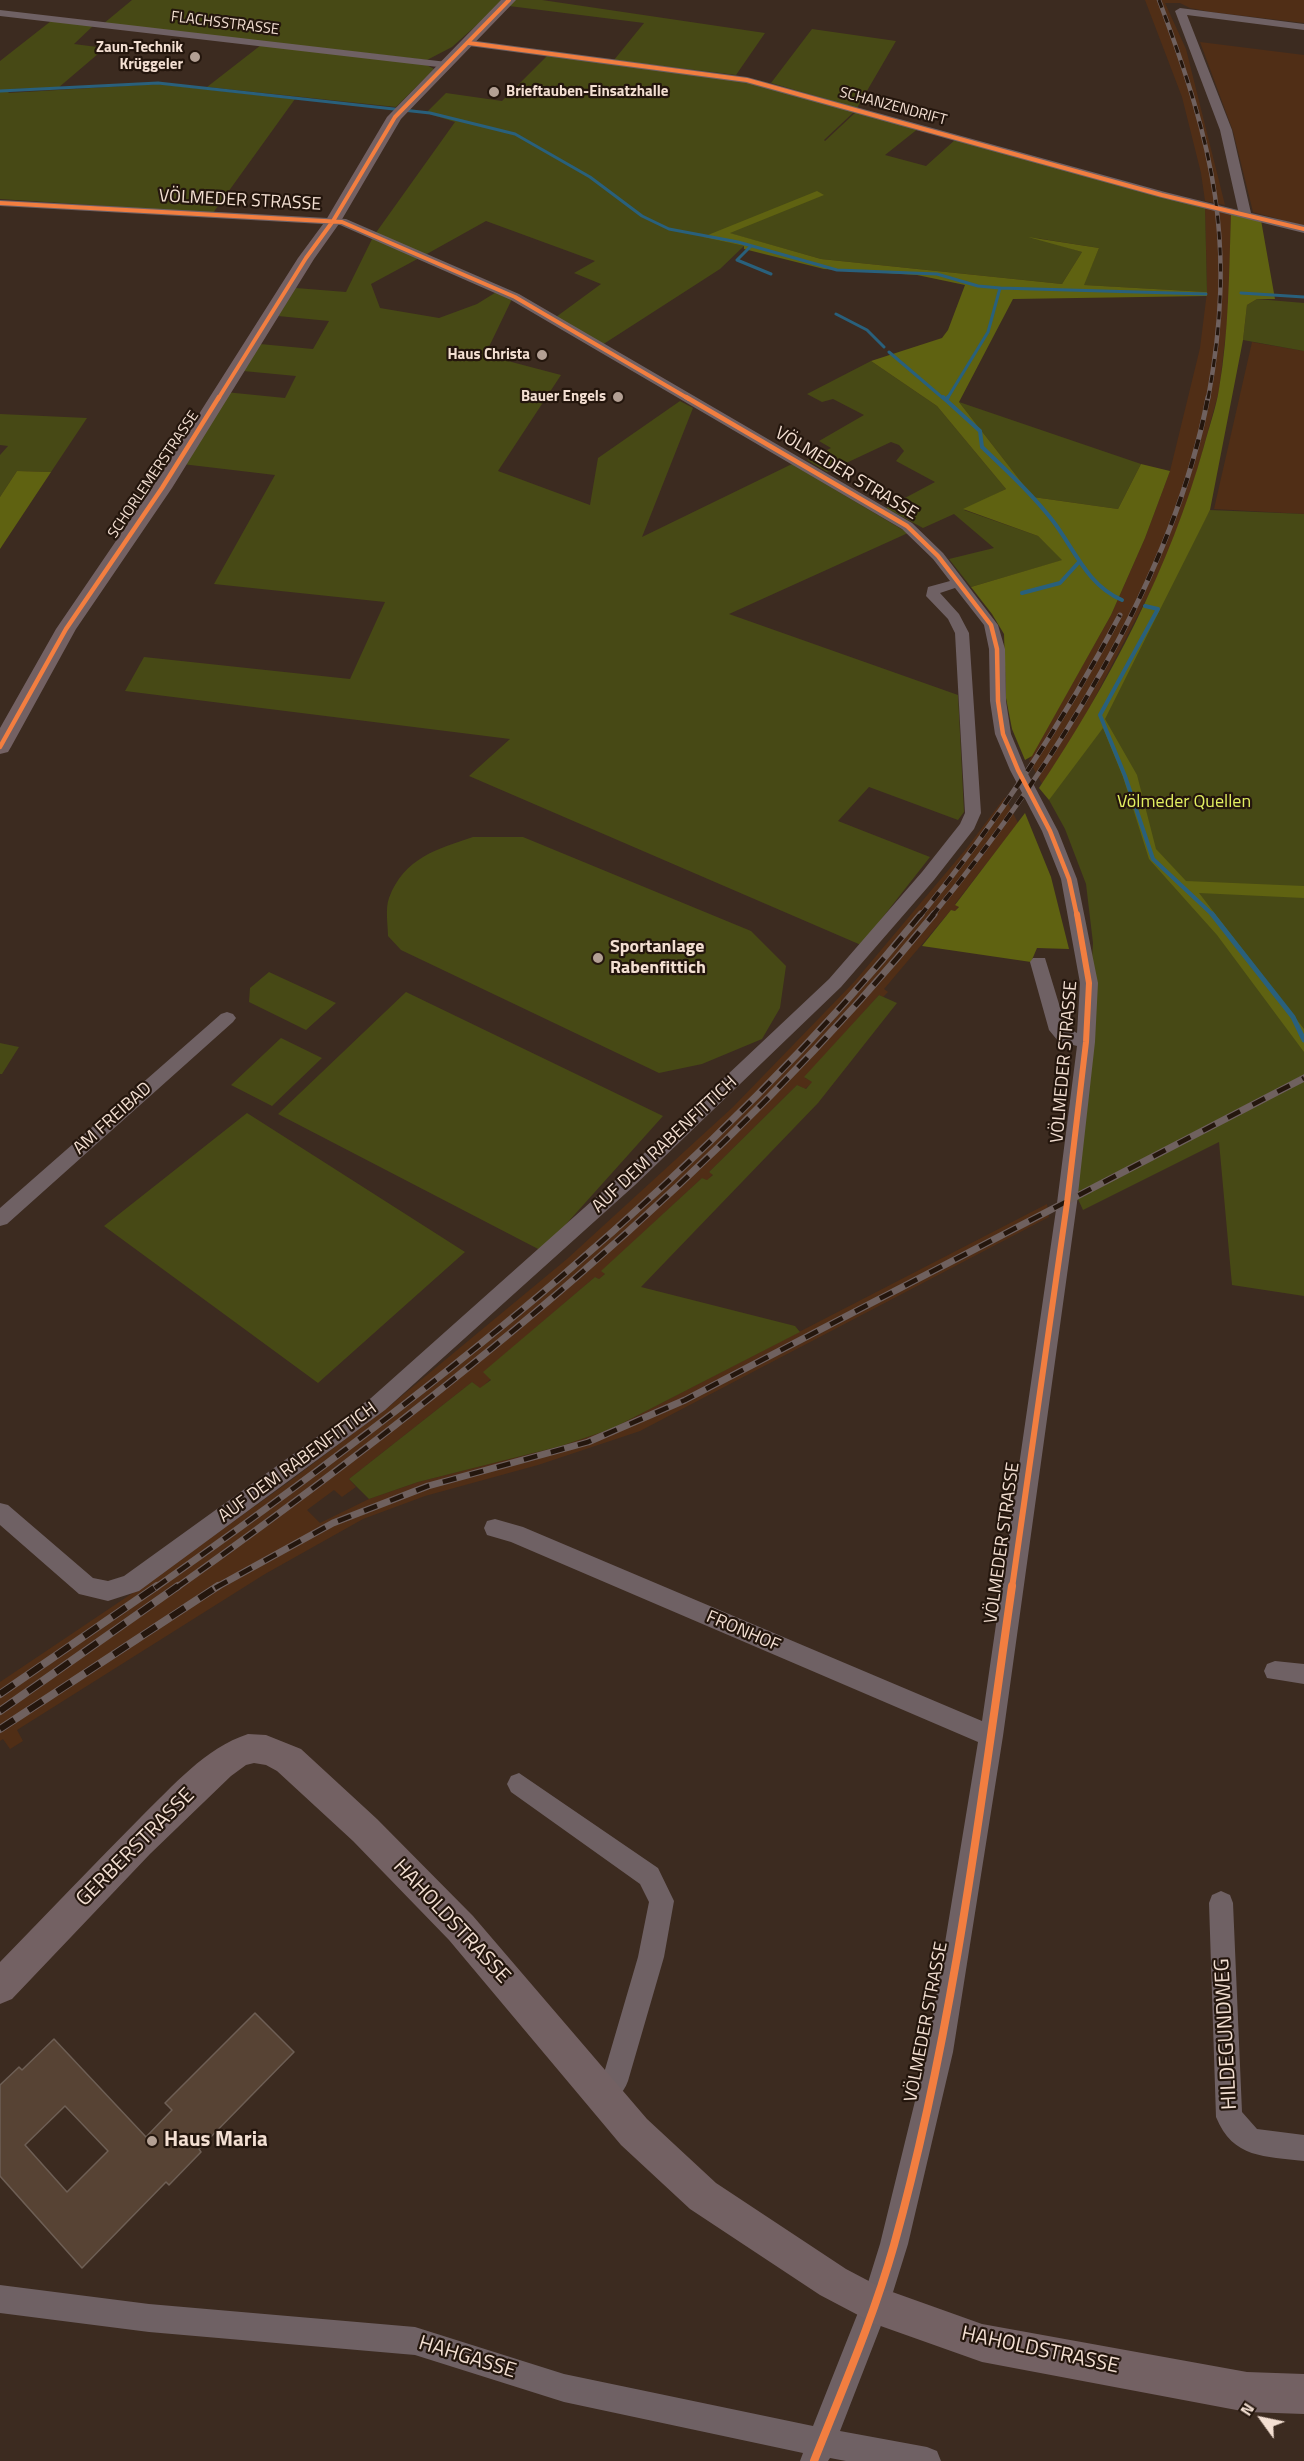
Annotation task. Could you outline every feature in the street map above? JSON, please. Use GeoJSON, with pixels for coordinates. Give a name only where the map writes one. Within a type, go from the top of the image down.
{"type":"FeatureCollection","features":[{"type":"Feature","properties":{"kind":"street","name":"SCHORLEMERSTRASSE"},"geometry":{"type":"LineString","coordinates":[[0,747],[66,629],[162,488],[294,277],[333,221],[400,111],[510,0]]}},
{"type":"Feature","properties":{"kind":"street"},"geometry":{"type":"LineString","coordinates":[[1245,214],[1226,130],[1180,11],[1304,27]]}},
{"type":"Feature","properties":{"kind":"street","name":"FLACHSSTRASSE"},"geometry":{"type":"LineString","coordinates":[[0,14],[447,65]]}},
{"type":"Feature","properties":{"kind":"street","name":"SCHANZENDRIFT"},"geometry":{"type":"LineString","coordinates":[[469,43],[747,80],[1151,193],[1304,229]]}},
{"type":"Feature","properties":{"kind":"street","name":"VÖLMEDER STRASSE"},"geometry":{"type":"LineString","coordinates":[[0,203],[342,222],[464,273],[515,297],[893,516],[922,538],[991,625],[997,649],[998,701],[1004,734],[1018,770],[1050,831],[1069,879],[1080,927],[1089,983],[1086,1042],[1066,1203],[991,1736],[940,2052],[894,2244],[875,2305],[817,2452]]}},
{"type":"Feature","properties":{"kind":"street","name":"AUF DEM RABENFITTICH"},"geometry":{"type":"LineString","coordinates":[[0,1512],[87,1587],[108,1591],[131,1584],[378,1404],[450,1342],[636,1172],[835,983],[927,876],[968,825],[973,813],[962,633],[954,617],[933,596],[933,590],[938,587],[959,583]]}},
{"type":"Feature","properties":{"kind":"street","name":"VÖLMEDER STRASSE"},"geometry":{"type":"LineString","coordinates":[[1039,962],[1058,1030],[1064,1036],[1086,1042]]}},
{"type":"Feature","properties":{"kind":"street","name":"AM FREIBAD"},"geometry":{"type":"LineString","coordinates":[[0,1219],[227,1018]]}},
{"type":"Feature","properties":{"kind":"street","name":"FRONHOF"},"geometry":{"type":"LineString","coordinates":[[495,1528],[515,1534],[991,1736]]}},
{"type":"Feature","properties":{"kind":"street"},"geometry":{"type":"LineString","coordinates":[[1275,1671],[1304,1674]]}},
{"type":"Feature","properties":{"kind":"street","name":"GERBERSTRASSE"},"geometry":{"type":"LineString","coordinates":[[0,1987],[148,1832],[228,1760],[241,1751],[256,1748],[274,1752],[289,1760]]}},
{"type":"Feature","properties":{"kind":"street","name":"HAHOLDSTRASSE"},"geometry":{"type":"LineString","coordinates":[[289,1760],[365,1830],[461,1928],[634,2132],[703,2196],[833,2282],[875,2305],[982,2343],[1247,2392],[1304,2394]]}},
{"type":"Feature","properties":{"kind":"street"},"geometry":{"type":"LineString","coordinates":[[519,1784],[649,1876],[662,1901],[651,1957],[615,2081],[602,2094]]}},
{"type":"Feature","properties":{"kind":"street","name":"HILDEGUNDWEG"},"geometry":{"type":"LineString","coordinates":[[1221,1903],[1229,2116],[1250,2141],[1304,2148]]}},
{"type":"Feature","properties":{"kind":"street","name":"HAHGASSE"},"geometry":{"type":"LineString","coordinates":[[0,2299],[149,2318],[415,2341],[564,2388],[817,2452],[927,2461]]}},
{"type":"Feature","properties":{"kind":"shaded area"},"geometry":{"type":"Polygon","coordinates":[[[1145,0],[1304,0],[1304,23],[1211,12],[1190,8],[1180,3],[1165,3],[1186,49],[1225,205],[1205,201],[1201,173],[1182,97],[1145,0]]]}},
{"type":"Feature","properties":{"kind":"shaded area"},"geometry":{"type":"Polygon","coordinates":[[[1200,42],[1304,55],[1304,226],[1253,212],[1233,131],[1200,42]]]}},
{"type":"Feature","properties":{"kind":"shaded area"},"geometry":{"type":"Polygon","coordinates":[[[817,191],[824,195],[730,233],[821,259],[1062,284],[1082,252],[1028,237],[1099,248],[1084,285],[1207,292],[1207,296],[1013,299],[959,402],[1033,497],[1118,509],[1141,464],[1170,471],[1145,538],[1111,615],[1032,756],[1025,760],[1012,729],[1006,698],[1004,634],[971,587],[1062,560],[1038,536],[963,509],[1006,489],[937,406],[871,361],[942,338],[948,330],[965,285],[917,275],[824,269],[703,237],[817,191]]]}},
{"type":"Feature","properties":{"kind":"shaded area"},"geometry":{"type":"Polygon","coordinates":[[[1205,207],[1231,213],[1229,307],[1219,391],[1188,504],[1161,571],[1078,730],[1042,784],[1029,760],[1111,615],[1145,538],[1170,471],[1200,348],[1207,292],[1205,207]]]}},
{"type":"Feature","properties":{"kind":"shaded area"},"geometry":{"type":"Polygon","coordinates":[[[1231,213],[1261,220],[1275,299],[1257,299],[1247,305],[1243,340],[1210,510],[1105,719],[1137,775],[1156,849],[1186,881],[1304,886],[1304,898],[1199,893],[1304,1029],[1304,1052],[1217,935],[1149,859],[1123,777],[1103,728],[1049,800],[1039,788],[1090,707],[1135,623],[1174,536],[1190,491],[1218,396],[1225,345],[1231,213]]]}},
{"type":"Feature","properties":{"kind":"shaded area"},"geometry":{"type":"Polygon","coordinates":[[[1252,342],[1304,351],[1304,514],[1214,509],[1252,342]]]}},
{"type":"Feature","properties":{"kind":"shaded area"},"geometry":{"type":"Polygon","coordinates":[[[17,471],[51,472],[0,549],[0,497],[17,471]]]}},
{"type":"Feature","properties":{"kind":"shaded area"},"geometry":{"type":"Polygon","coordinates":[[[1005,797],[1018,823],[955,904],[959,906],[955,911],[951,910],[884,989],[888,992],[883,997],[879,995],[805,1078],[813,1082],[805,1089],[797,1085],[709,1172],[713,1174],[707,1181],[702,1178],[602,1271],[605,1274],[599,1279],[595,1277],[484,1372],[491,1379],[480,1389],[472,1382],[349,1479],[356,1487],[342,1497],[334,1490],[307,1510],[320,1523],[369,1499],[418,1482],[561,1446],[611,1429],[1047,1204],[1049,1217],[640,1431],[538,1465],[425,1496],[363,1519],[265,1574],[17,1730],[23,1741],[10,1749],[3,1739],[0,1741],[0,1682],[149,1582],[290,1481],[392,1404],[567,1259],[733,1107],[855,981],[966,849],[1005,797]]]}},
{"type":"Feature","properties":{"kind":"shaded area"},"geometry":{"type":"Polygon","coordinates":[[[1025,813],[1051,877],[1069,949],[1037,948],[1031,962],[922,946],[951,910],[955,911],[959,907],[955,905],[1025,813]]]}},
{"type":"Feature","properties":{"kind":"green space"},"geometry":{"type":"Polygon","coordinates":[[[132,0],[505,0],[452,47],[427,60],[103,24],[132,0]]]}},
{"type":"Feature","properties":{"kind":"green space"},"geometry":{"type":"Polygon","coordinates":[[[515,0],[542,0],[765,33],[736,75],[614,60],[644,23],[509,6],[515,0]]]}},
{"type":"Feature","properties":{"kind":"green space"},"geometry":{"type":"Polygon","coordinates":[[[51,21],[93,26],[74,44],[105,48],[58,88],[12,89],[8,93],[158,84],[295,99],[213,213],[0,199],[0,61],[51,21]]]}},
{"type":"Feature","properties":{"kind":"green space"},"geometry":{"type":"Polygon","coordinates":[[[812,29],[896,41],[857,108],[771,83],[812,29]]]}},
{"type":"Feature","properties":{"kind":"green space"},"geometry":{"type":"Polygon","coordinates":[[[261,45],[425,64],[434,69],[396,107],[207,87],[261,45]]]}},
{"type":"Feature","properties":{"kind":"green space"},"geometry":{"type":"Polygon","coordinates":[[[549,54],[738,79],[855,111],[825,141],[857,111],[919,128],[885,155],[926,166],[956,139],[1205,207],[1207,292],[1083,285],[1099,248],[1036,238],[1082,252],[1062,284],[821,259],[729,233],[704,237],[744,246],[720,269],[602,345],[556,317],[601,284],[574,273],[595,261],[486,221],[425,255],[375,234],[455,122],[426,113],[446,93],[502,101],[549,54]]]}},
{"type":"Feature","properties":{"kind":"green space"},"geometry":{"type":"Polygon","coordinates":[[[373,237],[421,257],[371,284],[380,308],[439,318],[477,304],[498,291],[512,299],[485,355],[561,375],[498,471],[590,505],[598,458],[680,401],[693,408],[642,537],[792,464],[908,533],[729,614],[958,695],[964,812],[958,820],[869,787],[838,821],[930,857],[861,945],[469,776],[510,739],[125,691],[144,657],[350,679],[385,602],[214,584],[275,475],[182,464],[225,392],[285,398],[296,376],[243,371],[260,344],[313,349],[329,321],[278,316],[296,288],[346,292],[373,237]]]}},
{"type":"Feature","properties":{"kind":"green space"},"geometry":{"type":"Polygon","coordinates":[[[1257,299],[1304,303],[1304,351],[1243,340],[1247,305],[1257,299]]]}},
{"type":"Feature","properties":{"kind":"green space"},"geometry":{"type":"Polygon","coordinates":[[[871,361],[937,406],[1006,489],[964,510],[1038,536],[1063,560],[971,587],[949,559],[994,548],[954,514],[923,528],[886,508],[935,482],[896,461],[904,451],[899,445],[891,442],[827,472],[807,460],[831,448],[819,441],[864,415],[833,399],[822,402],[807,394],[871,361]]]}},
{"type":"Feature","properties":{"kind":"green space"},"geometry":{"type":"Polygon","coordinates":[[[959,402],[1141,464],[1118,509],[1033,497],[959,402]]]}},
{"type":"Feature","properties":{"kind":"green space"},"geometry":{"type":"Polygon","coordinates":[[[0,414],[87,418],[51,472],[17,471],[0,497],[0,455],[8,446],[0,445],[0,414]]]}},
{"type":"Feature","properties":{"kind":"green space","name":"Völmeder Quellen"},"geometry":{"type":"Polygon","coordinates":[[[1210,510],[1304,514],[1304,1296],[1232,1285],[1219,1142],[1083,1210],[1077,1197],[1093,943],[1086,884],[1065,829],[1049,800],[1210,510]]]}},
{"type":"Feature","properties":{"kind":"green space","name":"Sportanlage Rabenfittich"},"geometry":{"type":"Polygon","coordinates":[[[473,837],[523,837],[751,931],[786,966],[780,1008],[762,1039],[702,1064],[659,1073],[401,950],[388,936],[388,902],[395,884],[403,873],[423,857],[473,837]]]}},
{"type":"Feature","properties":{"kind":"green space"},"geometry":{"type":"Polygon","coordinates":[[[269,972],[336,1003],[306,1030],[249,1002],[250,988],[269,972]]]}},
{"type":"Feature","properties":{"kind":"green space"},"geometry":{"type":"Polygon","coordinates":[[[406,992],[663,1116],[542,1251],[278,1114],[406,992]]]}},
{"type":"Feature","properties":{"kind":"green space"},"geometry":{"type":"Polygon","coordinates":[[[879,995],[897,1003],[818,1103],[641,1287],[795,1326],[800,1332],[611,1429],[561,1446],[418,1482],[369,1499],[349,1479],[472,1382],[480,1388],[491,1380],[483,1372],[595,1277],[599,1279],[605,1274],[601,1271],[702,1178],[707,1180],[713,1175],[709,1172],[797,1085],[806,1089],[812,1082],[804,1077],[879,995]]]}},
{"type":"Feature","properties":{"kind":"green space"},"geometry":{"type":"Polygon","coordinates":[[[281,1038],[322,1058],[272,1106],[231,1085],[281,1038]]]}},
{"type":"Feature","properties":{"kind":"green space"},"geometry":{"type":"Polygon","coordinates":[[[0,1043],[19,1047],[2,1074],[0,1074],[0,1043]]]}},
{"type":"Feature","properties":{"kind":"green space"},"geometry":{"type":"Polygon","coordinates":[[[247,1113],[465,1252],[318,1383],[104,1226],[247,1113]]]}},
{"type":"Feature","properties":{"kind":"building","name":"Haus Maria"},"geometry":{"type":"Polygon","coordinates":[[[255,2013],[294,2052],[199,2149],[201,2152],[169,2185],[166,2182],[82,2268],[0,2176],[0,2085],[19,2067],[22,2070],[54,2039],[146,2137],[172,2110],[165,2103],[255,2013]],[[65,2106],[25,2145],[67,2192],[108,2151],[65,2106]]]}},
{"type":"Feature","properties":{"kind":"waterway"},"geometry":{"type":"LineString","coordinates":[[0,91],[158,83],[430,113],[515,134],[590,177],[642,216],[669,229],[738,242],[837,270],[937,274],[978,286],[1000,288]]}},
{"type":"Feature","properties":{"kind":"waterway"},"geometry":{"type":"LineString","coordinates":[[751,246],[737,260],[771,274]]}},
{"type":"Feature","properties":{"kind":"waterway"},"geometry":{"type":"LineString","coordinates":[[947,399],[988,332],[1000,288]]}},
{"type":"Feature","properties":{"kind":"waterway"},"geometry":{"type":"LineString","coordinates":[[1000,288],[1206,294]]}},
{"type":"Feature","properties":{"kind":"waterway"},"geometry":{"type":"LineString","coordinates":[[1241,293],[1304,297]]}},
{"type":"Feature","properties":{"kind":"waterway"},"geometry":{"type":"LineString","coordinates":[[836,314],[867,330],[884,347]]}},
{"type":"Feature","properties":{"kind":"waterway"},"geometry":{"type":"LineString","coordinates":[[889,352],[944,399]]}},
{"type":"Feature","properties":{"kind":"waterway"},"geometry":{"type":"LineString","coordinates":[[943,397],[946,400]]}},
{"type":"Feature","properties":{"kind":"waterway"},"geometry":{"type":"LineString","coordinates":[[946,400],[980,431],[982,447],[1028,492],[1053,521],[1091,576],[1110,593],[1122,600]]}},
{"type":"Feature","properties":{"kind":"waterway"},"geometry":{"type":"LineString","coordinates":[[1022,593],[1060,583],[1079,562]]}},
{"type":"Feature","properties":{"kind":"waterway"},"geometry":{"type":"LineString","coordinates":[[1145,606],[1158,609],[1100,715],[1125,776],[1153,859],[1212,914]]}},
{"type":"Feature","properties":{"kind":"waterway"},"geometry":{"type":"LineString","coordinates":[[1212,914],[1293,1017],[1304,1040]]}},
{"type":"Feature","properties":{"kind":"railway"},"geometry":{"type":"LineString","coordinates":[[1159,0],[1194,102],[1215,196],[1220,243],[1220,291],[1208,399]]}},
{"type":"Feature","properties":{"kind":"railway"},"geometry":{"type":"LineString","coordinates":[[932,916],[1020,800],[1062,737],[1101,672],[1136,605],[1167,536],[1191,467],[1208,397]]}},
{"type":"Feature","properties":{"kind":"railway"},"geometry":{"type":"LineString","coordinates":[[920,916],[976,844],[1028,771],[1076,694],[1120,615]]}},
{"type":"Feature","properties":{"kind":"railway"},"geometry":{"type":"LineString","coordinates":[[155,1588],[361,1438],[561,1277],[657,1192],[749,1103],[837,1011],[921,914]]}},
{"type":"Feature","properties":{"kind":"railway"},"geometry":{"type":"LineString","coordinates":[[176,1588],[279,1514],[380,1437],[578,1276],[764,1103],[851,1010],[934,914]]}},
{"type":"Feature","properties":{"kind":"railway"},"geometry":{"type":"LineString","coordinates":[[215,1588],[333,1523],[428,1486],[588,1442],[685,1400],[1304,1078]]}},
{"type":"Feature","properties":{"kind":"railway"},"geometry":{"type":"LineString","coordinates":[[0,1694],[157,1586]]}},
{"type":"Feature","properties":{"kind":"railway"},"geometry":{"type":"LineString","coordinates":[[0,1711],[178,1586]]}},
{"type":"Feature","properties":{"kind":"railway"},"geometry":{"type":"LineString","coordinates":[[0,1729],[218,1586]]}},
{"type":"Feature","properties":{"kind":"cycle path"},"geometry":{"type":"LineString","coordinates":[[0,747],[66,629],[162,488],[306,258],[333,221],[395,117],[509,0]]}},
{"type":"Feature","properties":{"kind":"cycle path"},"geometry":{"type":"LineString","coordinates":[[469,43],[747,80],[1162,195],[1304,229]]}},
{"type":"Feature","properties":{"kind":"cycle path"},"geometry":{"type":"LineString","coordinates":[[0,203],[342,222],[515,297],[907,526],[938,556],[991,625],[997,649],[998,701],[1003,734],[1018,770],[1050,831],[1069,879],[1080,927],[1089,983],[1086,1042],[1067,1203],[991,1736],[940,2052],[894,2244],[875,2305],[814,2461]]}},
{"type":"Feature","properties":{"kind":"place","name":"Zaun-Technik Krüggeler"},"geometry":{"type":"Point","coordinates":[195,57]}},
{"type":"Feature","properties":{"kind":"place","name":"Brieftauben-Einsatzhalle"},"geometry":{"type":"Point","coordinates":[494,92]}},
{"type":"Feature","properties":{"kind":"place","name":"Haus Christa"},"geometry":{"type":"Point","coordinates":[542,355]}},
{"type":"Feature","properties":{"kind":"place","name":"Bauer Engels"},"geometry":{"type":"Point","coordinates":[618,397]}},
{"type":"Feature","properties":{"kind":"place","name":"Sportanlage Rabenfittich"},"geometry":{"type":"Point","coordinates":[598,958]}},
{"type":"Feature","properties":{"kind":"place","name":"Haus Maria"},"geometry":{"type":"Point","coordinates":[152,2141]}}]}
